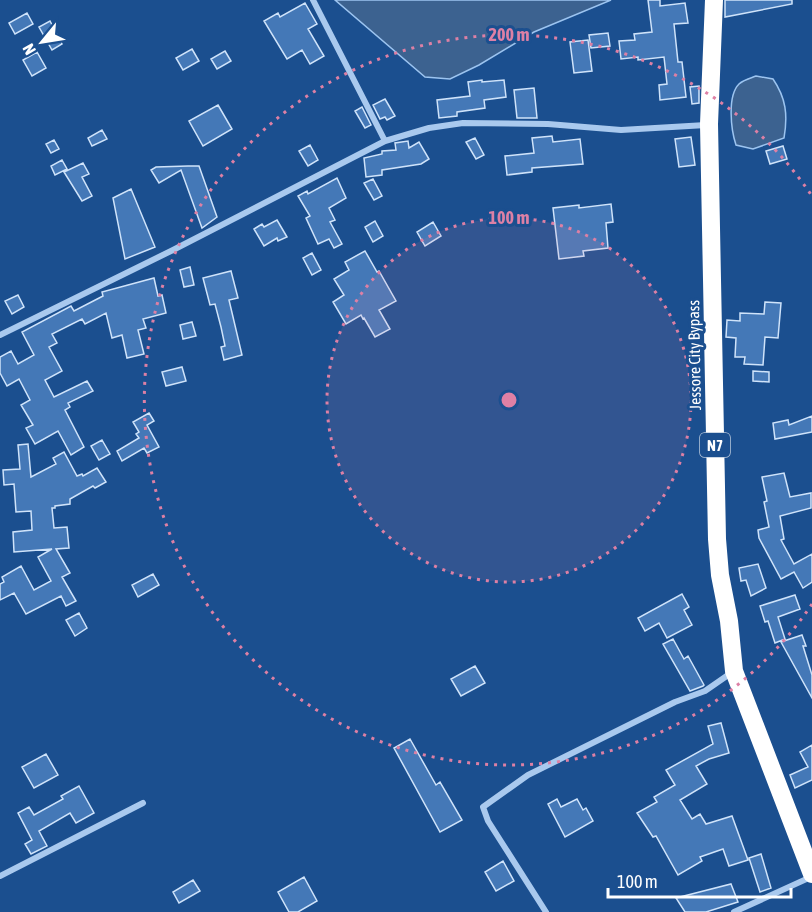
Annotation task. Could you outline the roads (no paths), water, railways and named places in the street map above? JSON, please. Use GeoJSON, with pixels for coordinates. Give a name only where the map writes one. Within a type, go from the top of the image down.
{"type":"FeatureCollection","features":[{"type":"Feature","properties":{"kind":"highway","name":"Jessore City Bypass"},"geometry":{"type":"LineString","coordinates":[[714,0],[709,124],[717,539],[720,575],[729,621],[734,671],[812,876]]}},
{"type":"Feature","properties":{"kind":"street"},"geometry":{"type":"LineString","coordinates":[[313,0],[385,141]]}},
{"type":"Feature","properties":{"kind":"street"},"geometry":{"type":"LineString","coordinates":[[0,335],[173,250],[385,141],[429,128],[463,123],[548,124],[621,130],[709,124]]}},
{"type":"Feature","properties":{"kind":"street"},"geometry":{"type":"LineString","coordinates":[[546,912],[488,821],[483,807],[528,775],[675,702],[705,691],[734,671]]}},
{"type":"Feature","properties":{"kind":"street"},"geometry":{"type":"LineString","coordinates":[[0,876],[143,802]]}},
{"type":"Feature","properties":{"kind":"street"},"geometry":{"type":"LineString","coordinates":[[734,912],[812,876]]}},
{"type":"Feature","properties":{"kind":"water"},"geometry":{"type":"Polygon","coordinates":[[[335,0],[611,0],[534,32],[479,65],[450,79],[425,77],[335,0]]]}},
{"type":"Feature","properties":{"kind":"water"},"geometry":{"type":"Polygon","coordinates":[[[756,76],[773,79],[783,100],[786,122],[784,138],[753,149],[736,145],[731,105],[735,89],[739,84],[756,76]]]}}]}
